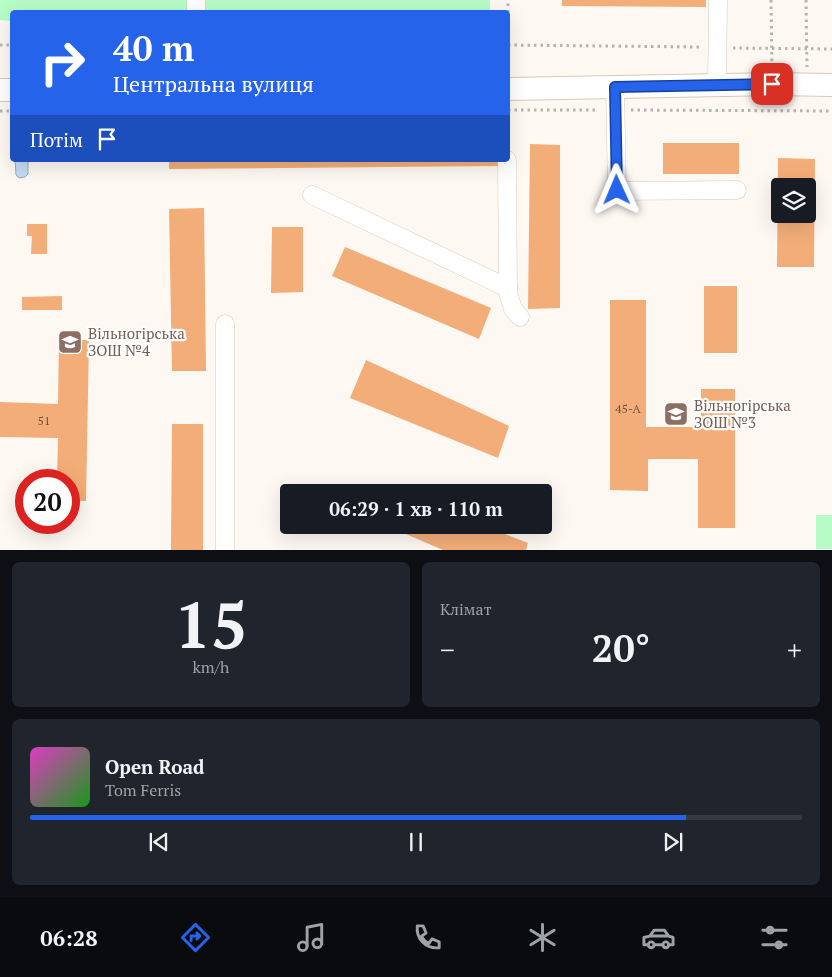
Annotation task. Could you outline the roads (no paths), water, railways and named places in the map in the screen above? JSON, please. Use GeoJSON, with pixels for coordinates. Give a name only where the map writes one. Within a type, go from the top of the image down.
{"type":"FeatureCollection","features":[{"type":"Feature","properties":{"kind":"main road"},"geometry":{"type":"LineString","coordinates":[[510,89],[772,84],[832,85]]}},
{"type":"Feature","properties":{"kind":"street"},"geometry":{"type":"LineString","coordinates":[[717,85],[718,0]]}},
{"type":"Feature","properties":{"kind":"street"},"geometry":{"type":"LineString","coordinates":[[615,87],[617,190],[737,190]]}},
{"type":"Feature","properties":{"kind":"street"},"geometry":{"type":"LineString","coordinates":[[507,162],[508,288],[510,304],[520,317]]}},
{"type":"Feature","properties":{"kind":"street"},"geometry":{"type":"LineString","coordinates":[[312,195],[508,288]]}},
{"type":"Feature","properties":{"kind":"street"},"geometry":{"type":"LineString","coordinates":[[224,550],[225,324]]}},
{"type":"Feature","properties":{"kind":"water"},"geometry":{"type":"Polygon","coordinates":[[[15,162],[28,162],[28,174],[25,177],[19,178],[16,175],[15,162]]]}},
{"type":"Feature","properties":{"kind":"place","name":"Вільногірська ЗОШ №4"},"geometry":{"type":"Point","coordinates":[70,342]}},
{"type":"Feature","properties":{"kind":"place","name":"Вільногірська ЗОШ №3"},"geometry":{"type":"Point","coordinates":[676,414]}}]}
